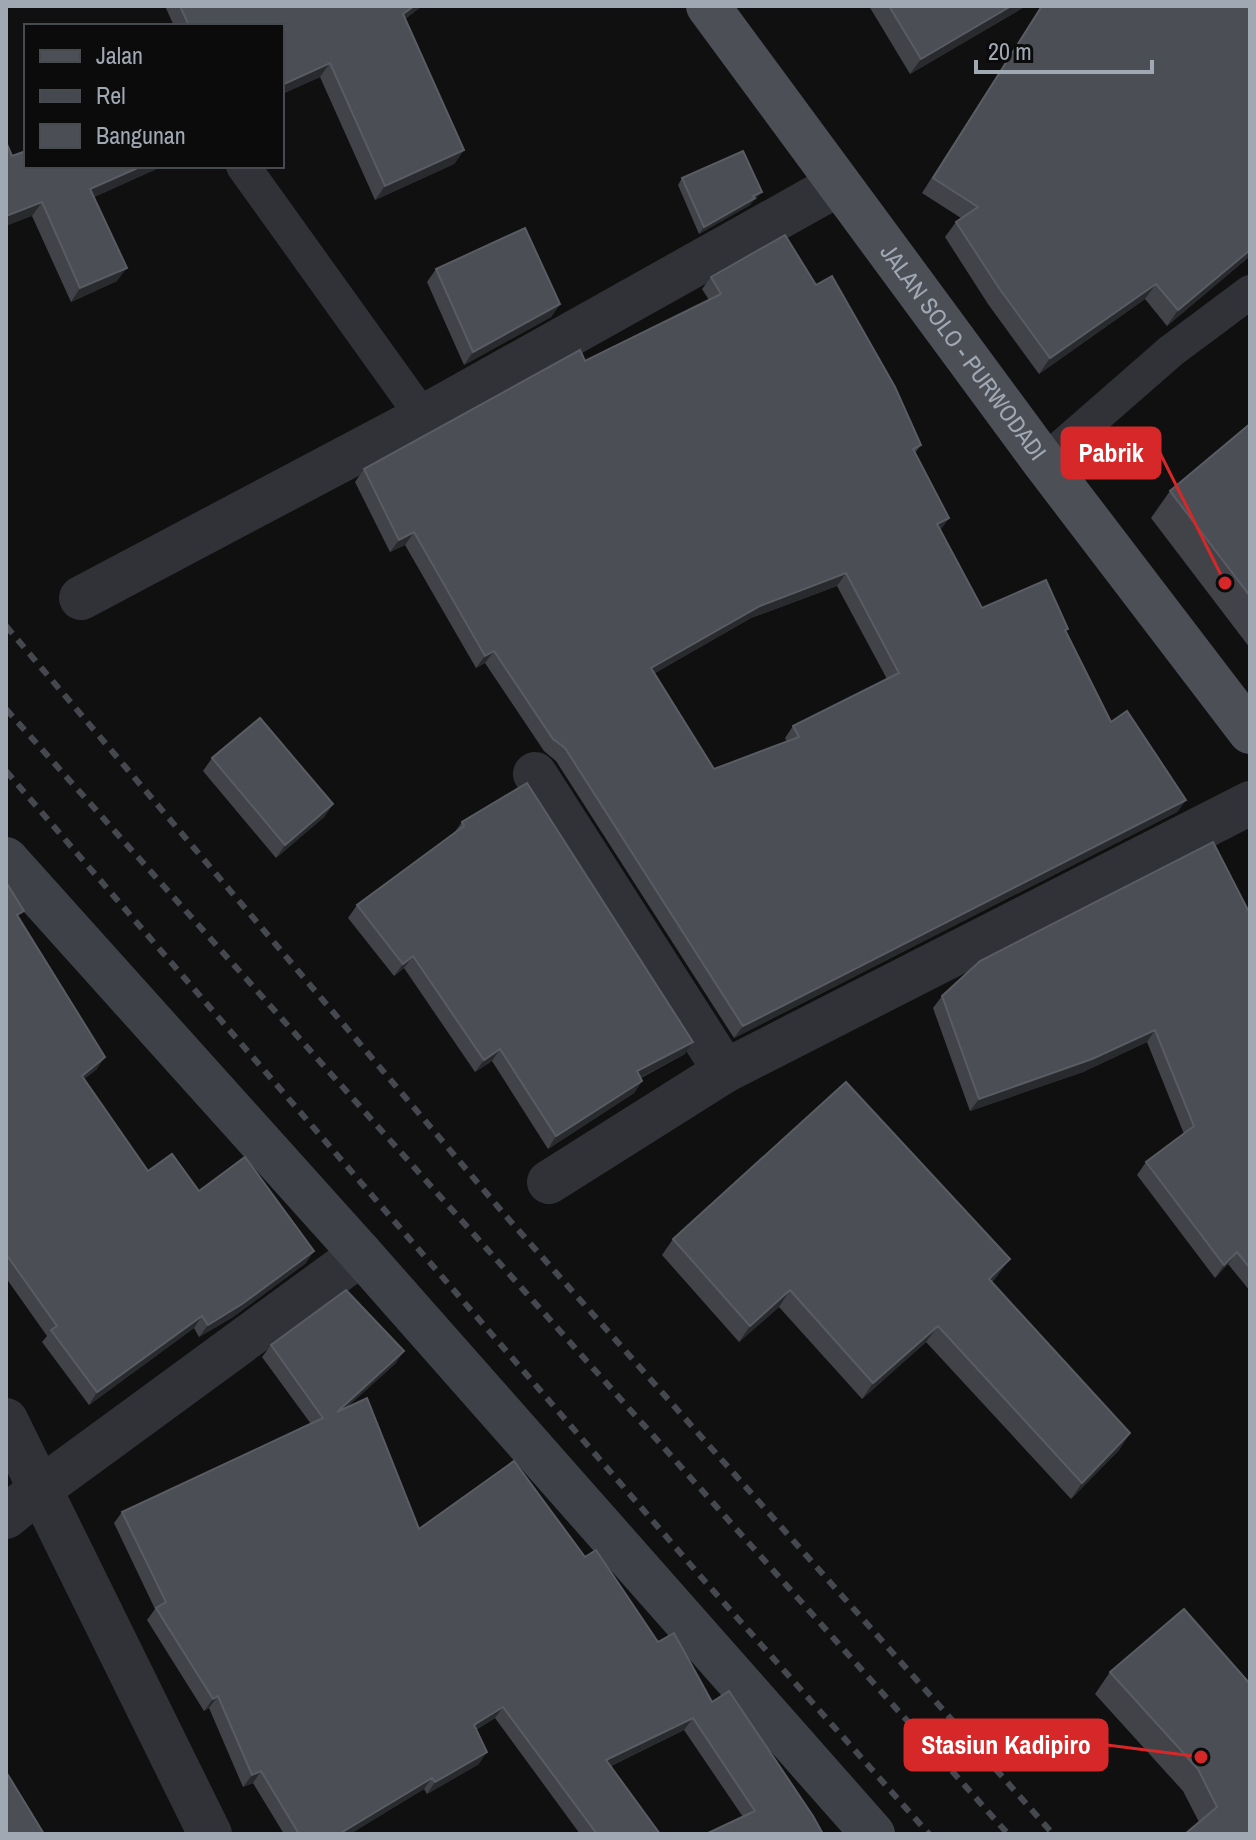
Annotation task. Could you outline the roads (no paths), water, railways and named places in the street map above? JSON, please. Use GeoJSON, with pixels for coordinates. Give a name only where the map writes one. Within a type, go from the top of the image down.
{"type":"FeatureCollection","features":[{"type":"Feature","properties":{"kind":"main road","name":"JALAN SOLO - PURWODADI"},"geometry":{"type":"LineString","coordinates":[[708,6],[1044,462],[1250,732]]}},
{"type":"Feature","properties":{"kind":"street"},"geometry":{"type":"LineString","coordinates":[[81,598],[423,417],[839,184]]}},
{"type":"Feature","properties":{"kind":"street"},"geometry":{"type":"LineString","coordinates":[[535,774],[725,1071]]}},
{"type":"Feature","properties":{"kind":"street"},"geometry":{"type":"LineString","coordinates":[[549,1182],[725,1071],[1250,803]]}},
{"type":"Feature","properties":{"kind":"street"},"geometry":{"type":"LineString","coordinates":[[6,859],[361,1254],[873,1834]]}},
{"type":"Feature","properties":{"kind":"street"},"geometry":{"type":"LineString","coordinates":[[6,1517],[361,1254]]}},
{"type":"Feature","properties":{"kind":"street"},"geometry":{"type":"LineString","coordinates":[[6,1420],[208,1833]]}},
{"type":"Feature","properties":{"kind":"lane"},"geometry":{"type":"LineString","coordinates":[[244,168],[423,417]]}},
{"type":"Feature","properties":{"kind":"lane"},"geometry":{"type":"LineString","coordinates":[[1044,462],[1171,351],[1250,292]]}},
{"type":"Feature","properties":{"kind":"railway"},"geometry":{"type":"LineString","coordinates":[[6,626],[505,1215],[1053,1834]]}},
{"type":"Feature","properties":{"kind":"railway"},"geometry":{"type":"LineString","coordinates":[[6,709],[1008,1834]]}},
{"type":"Feature","properties":{"kind":"railway"},"geometry":{"type":"LineString","coordinates":[[6,771],[702,1578],[929,1834]]}},
{"type":"Feature","properties":{"kind":"place","name":"Pabrik"},"geometry":{"type":"Point","coordinates":[1225,583]}},
{"type":"Feature","properties":{"kind":"place","name":"Stasiun Kadipiro"},"geometry":{"type":"Point","coordinates":[1201,1757]}}]}
